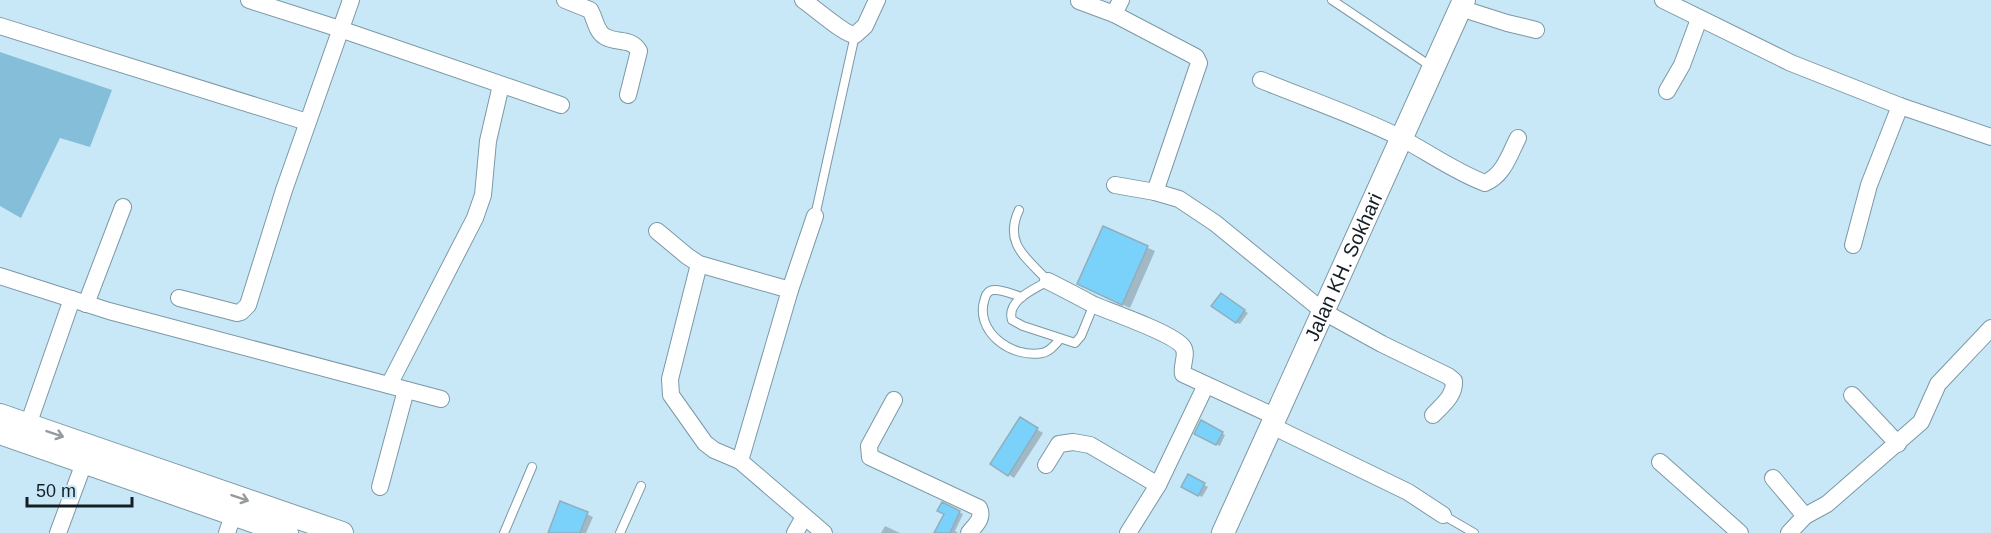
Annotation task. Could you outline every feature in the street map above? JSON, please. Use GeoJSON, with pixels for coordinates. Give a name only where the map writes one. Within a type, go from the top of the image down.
{"type":"FeatureCollection","features":[{"type":"Feature","properties":{"kind":"main road","name":"Jalan KH. Sokhari"},"geometry":{"type":"LineString","coordinates":[[1223,533],[1272,420],[1462,4]]}},
{"type":"Feature","properties":{"kind":"main road"},"geometry":{"type":"LineString","coordinates":[[0,415],[342,533]]}},
{"type":"Feature","properties":{"kind":"main road"},"geometry":{"type":"LineString","coordinates":[[0,433],[84,463],[230,524],[284,532]]}},
{"type":"Feature","properties":{"kind":"street"},"geometry":{"type":"LineString","coordinates":[[249,0],[561,105]]}},
{"type":"Feature","properties":{"kind":"street"},"geometry":{"type":"LineString","coordinates":[[179,298],[237,313],[248,305],[351,0]]}},
{"type":"Feature","properties":{"kind":"street"},"geometry":{"type":"LineString","coordinates":[[565,0],[590,10],[601,34],[606,38],[633,43],[638,47],[628,95]]}},
{"type":"Feature","properties":{"kind":"street"},"geometry":{"type":"LineString","coordinates":[[803,0],[849,35],[855,35],[866,26],[877,0]]}},
{"type":"Feature","properties":{"kind":"street"},"geometry":{"type":"LineString","coordinates":[[1663,0],[1791,63],[1900,106],[1991,137]]}},
{"type":"Feature","properties":{"kind":"street"},"geometry":{"type":"LineString","coordinates":[[1079,1],[1118,7],[1196,57],[1199,63],[1155,192]]}},
{"type":"Feature","properties":{"kind":"street"},"geometry":{"type":"LineString","coordinates":[[1462,4],[1508,23],[1536,30]]}},
{"type":"Feature","properties":{"kind":"street"},"geometry":{"type":"LineString","coordinates":[[1667,91],[1682,65],[1699,19]]}},
{"type":"Feature","properties":{"kind":"street"},"geometry":{"type":"LineString","coordinates":[[0,27],[308,122]]}},
{"type":"Feature","properties":{"kind":"street"},"geometry":{"type":"LineString","coordinates":[[1261,80],[1400,138],[1485,183],[1495,179],[1501,173],[1518,138]]}},
{"type":"Feature","properties":{"kind":"street"},"geometry":{"type":"LineString","coordinates":[[380,487],[398,387],[475,218],[483,195],[488,141],[501,85]]}},
{"type":"Feature","properties":{"kind":"street"},"geometry":{"type":"LineString","coordinates":[[1853,245],[1869,185],[1900,106]]}},
{"type":"Feature","properties":{"kind":"street"},"geometry":{"type":"LineString","coordinates":[[1115,185],[1179,199],[1215,223],[1323,312],[1448,376],[1454,381],[1451,396],[1432,415]]}},
{"type":"Feature","properties":{"kind":"street"},"geometry":{"type":"LineString","coordinates":[[28,425],[79,302],[123,207]]}},
{"type":"Feature","properties":{"kind":"street"},"geometry":{"type":"LineString","coordinates":[[740,462],[790,290],[815,216]]}},
{"type":"Feature","properties":{"kind":"street"},"geometry":{"type":"LineString","coordinates":[[657,231],[699,264],[790,290]]}},
{"type":"Feature","properties":{"kind":"street"},"geometry":{"type":"LineString","coordinates":[[699,264],[670,379],[670,395],[705,443],[714,450],[740,462],[824,533]]}},
{"type":"Feature","properties":{"kind":"street"},"geometry":{"type":"LineString","coordinates":[[0,276],[79,302],[441,399]]}},
{"type":"Feature","properties":{"kind":"street"},"geometry":{"type":"LineString","coordinates":[[1048,281],[1172,338],[1183,347],[1185,356],[1183,374],[1408,492],[1443,515]]}},
{"type":"Feature","properties":{"kind":"street"},"geometry":{"type":"LineString","coordinates":[[1789,533],[1805,516],[1827,504],[1922,422],[1938,384],[1991,328]]}},
{"type":"Feature","properties":{"kind":"street"},"geometry":{"type":"LineString","coordinates":[[1128,533],[1158,485],[1206,385]]}},
{"type":"Feature","properties":{"kind":"street"},"geometry":{"type":"LineString","coordinates":[[1852,395],[1898,444]]}},
{"type":"Feature","properties":{"kind":"street"},"geometry":{"type":"LineString","coordinates":[[894,400],[869,446],[870,457],[979,508],[980,519],[969,533]]}},
{"type":"Feature","properties":{"kind":"street"},"geometry":{"type":"LineString","coordinates":[[1046,465],[1059,444],[1073,442],[1090,445],[1158,485]]}},
{"type":"Feature","properties":{"kind":"street"},"geometry":{"type":"LineString","coordinates":[[1660,462],[1740,533]]}},
{"type":"Feature","properties":{"kind":"street"},"geometry":{"type":"LineString","coordinates":[[58,533],[84,463]]}},
{"type":"Feature","properties":{"kind":"street"},"geometry":{"type":"LineString","coordinates":[[1773,478],[1805,516]]}},
{"type":"Feature","properties":{"kind":"street"},"geometry":{"type":"LineString","coordinates":[[795,533],[804,517]]}},
{"type":"Feature","properties":{"kind":"lane"},"geometry":{"type":"LineString","coordinates":[[1332,0],[1432,68]]}},
{"type":"Feature","properties":{"kind":"lane"},"geometry":{"type":"LineString","coordinates":[[815,216],[855,35]]}},
{"type":"Feature","properties":{"kind":"lane"},"geometry":{"type":"LineString","coordinates":[[1019,210],[1013,222],[1012,235],[1017,246],[1048,281],[1022,297],[1012,310],[1012,320],[1023,326],[1075,343],[1081,336],[1094,304]]}},
{"type":"Feature","properties":{"kind":"lane"},"geometry":{"type":"LineString","coordinates":[[1022,297],[1000,290],[987,293],[982,309],[983,317],[995,340],[1015,350],[1042,353],[1053,348],[1060,339]]}},
{"type":"Feature","properties":{"kind":"lane"},"geometry":{"type":"LineString","coordinates":[[504,533],[532,467]]}},
{"type":"Feature","properties":{"kind":"lane"},"geometry":{"type":"LineString","coordinates":[[620,533],[641,486]]}},
{"type":"Feature","properties":{"kind":"lane"},"geometry":{"type":"LineString","coordinates":[[1443,515],[1474,533]]}},
{"type":"Feature","properties":{"kind":"shaded area"},"geometry":{"type":"Polygon","coordinates":[[[0,52],[112,90],[90,147],[60,138],[21,218],[0,206],[0,52]]]}},
{"type":"Feature","properties":{"kind":"building"},"geometry":{"type":"Polygon","coordinates":[[[1103,226],[1148,246],[1122,305],[1077,284],[1103,226]]]}},
{"type":"Feature","properties":{"kind":"building"},"geometry":{"type":"Polygon","coordinates":[[[1221,293],[1245,310],[1236,323],[1211,306],[1221,293]]]}},
{"type":"Feature","properties":{"kind":"building"},"geometry":{"type":"Polygon","coordinates":[[[1020,417],[1038,428],[1008,476],[990,464],[1020,417]]]}},
{"type":"Feature","properties":{"kind":"building"},"geometry":{"type":"Polygon","coordinates":[[[1201,420],[1223,432],[1216,445],[1194,434],[1201,420]]]}},
{"type":"Feature","properties":{"kind":"building"},"geometry":{"type":"Polygon","coordinates":[[[1188,474],[1205,483],[1198,496],[1181,487],[1188,474]]]}},
{"type":"Feature","properties":{"kind":"building"},"geometry":{"type":"Polygon","coordinates":[[[560,501],[588,512],[580,533],[548,533],[560,501]]]}},
{"type":"Feature","properties":{"kind":"building"},"geometry":{"type":"Polygon","coordinates":[[[942,502],[960,511],[950,533],[934,533],[944,514],[937,511],[942,502]]]}}]}
